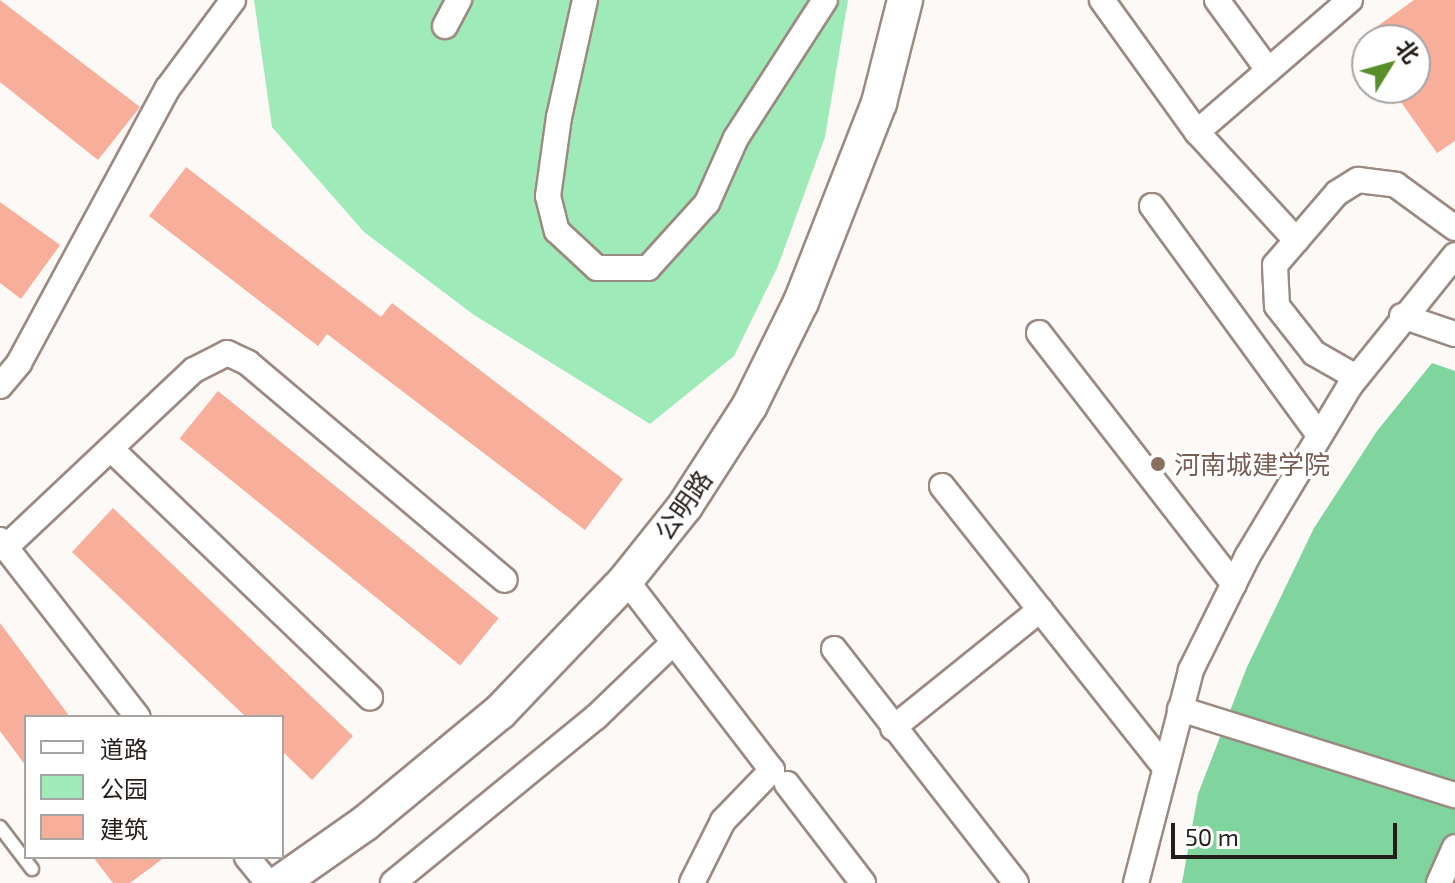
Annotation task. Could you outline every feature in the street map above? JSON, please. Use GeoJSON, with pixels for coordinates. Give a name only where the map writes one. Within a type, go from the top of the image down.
{"type":"FeatureCollection","features":[{"type":"Feature","properties":{"kind":"street"},"geometry":{"type":"LineString","coordinates":[[0,386],[19,363],[168,88],[233,0]]}},
{"type":"Feature","properties":{"kind":"street"},"geometry":{"type":"LineString","coordinates":[[445,26],[459,0]]}},
{"type":"Feature","properties":{"kind":"street"},"geometry":{"type":"LineString","coordinates":[[585,0],[559,117],[548,196],[557,231],[597,268],[648,268],[707,203],[736,138],[825,0]]}},
{"type":"Feature","properties":{"kind":"street","name":"公明路"},"geometry":{"type":"LineString","coordinates":[[280,883],[364,824],[490,721],[626,580],[685,506],[777,354],[838,218],[879,103],[905,0]]}},
{"type":"Feature","properties":{"kind":"street"},"geometry":{"type":"LineString","coordinates":[[1102,0],[1197,132],[1296,240]]}},
{"type":"Feature","properties":{"kind":"street"},"geometry":{"type":"LineString","coordinates":[[1217,0],[1268,70]]}},
{"type":"Feature","properties":{"kind":"street"},"geometry":{"type":"LineString","coordinates":[[1197,132],[1350,0]]}},
{"type":"Feature","properties":{"kind":"street"},"geometry":{"type":"LineString","coordinates":[[1356,377],[1314,353],[1277,306],[1275,265],[1337,193],[1358,180],[1396,185],[1455,228]]}},
{"type":"Feature","properties":{"kind":"street"},"geometry":{"type":"LineString","coordinates":[[1152,206],[1318,434]]}},
{"type":"Feature","properties":{"kind":"street"},"geometry":{"type":"LineString","coordinates":[[1136,883],[1191,670],[1234,584],[1318,434],[1356,377],[1402,316],[1455,255]]}},
{"type":"Feature","properties":{"kind":"street"},"geometry":{"type":"LineString","coordinates":[[1402,316],[1455,334]]}},
{"type":"Feature","properties":{"kind":"street"},"geometry":{"type":"LineString","coordinates":[[1039,333],[1234,584]]}},
{"type":"Feature","properties":{"kind":"street"},"geometry":{"type":"LineString","coordinates":[[136,715],[3,544],[111,449],[194,370],[227,353],[248,363],[505,580]]}},
{"type":"Feature","properties":{"kind":"street"},"geometry":{"type":"LineString","coordinates":[[111,449],[370,697]]}},
{"type":"Feature","properties":{"kind":"street"},"geometry":{"type":"LineString","coordinates":[[942,486],[1164,766]]}},
{"type":"Feature","properties":{"kind":"street"},"geometry":{"type":"LineString","coordinates":[[626,580],[772,770],[723,821],[692,883]]}},
{"type":"Feature","properties":{"kind":"street"},"geometry":{"type":"LineString","coordinates":[[893,728],[1040,610]]}},
{"type":"Feature","properties":{"kind":"street"},"geometry":{"type":"LineString","coordinates":[[393,883],[596,717],[674,642]]}},
{"type":"Feature","properties":{"kind":"street"},"geometry":{"type":"LineString","coordinates":[[834,649],[1016,883]]}},
{"type":"Feature","properties":{"kind":"street"},"geometry":{"type":"LineString","coordinates":[[1180,709],[1455,795]]}},
{"type":"Feature","properties":{"kind":"street"},"geometry":{"type":"LineString","coordinates":[[787,784],[863,883]]}},
{"type":"Feature","properties":{"kind":"street"},"geometry":{"type":"LineString","coordinates":[[1439,883],[1455,847]]}},
{"type":"Feature","properties":{"kind":"street"},"geometry":{"type":"LineString","coordinates":[[249,859],[268,883]]}},
{"type":"Feature","properties":{"kind":"lane"},"geometry":{"type":"LineString","coordinates":[[0,827],[24,858]]}},
{"type":"Feature","properties":{"kind":"lane"},"geometry":{"type":"LineString","coordinates":[[24,859],[32,869]]}},
{"type":"Feature","properties":{"kind":"green space"},"geometry":{"type":"Polygon","coordinates":[[[254,0],[848,0],[825,137],[778,266],[734,356],[650,424],[474,315],[364,232],[272,127],[254,0]]]}},
{"type":"Feature","properties":{"kind":"green space"},"geometry":{"type":"Polygon","coordinates":[[[1432,363],[1455,371],[1455,883],[1182,883],[1198,794],[1247,667],[1314,528],[1377,431],[1432,363]]]}},
{"type":"Feature","properties":{"kind":"building"},"geometry":{"type":"Polygon","coordinates":[[[0,0],[140,107],[98,160],[0,82],[0,0]]]}},
{"type":"Feature","properties":{"kind":"building"},"geometry":{"type":"Polygon","coordinates":[[[1414,0],[1455,0],[1455,141],[1437,153],[1402,104],[1431,104],[1431,24],[1380,24],[1414,0]]]}},
{"type":"Feature","properties":{"kind":"building"},"geometry":{"type":"Polygon","coordinates":[[[186,167],[381,317],[392,303],[623,479],[585,530],[327,334],[318,346],[149,216],[186,167]]]}},
{"type":"Feature","properties":{"kind":"building"},"geometry":{"type":"Polygon","coordinates":[[[0,202],[60,245],[21,299],[0,283],[0,202]]]}},
{"type":"Feature","properties":{"kind":"building"},"geometry":{"type":"Polygon","coordinates":[[[218,391],[499,618],[460,666],[180,438],[218,391]]]}},
{"type":"Feature","properties":{"kind":"building"},"geometry":{"type":"Polygon","coordinates":[[[113,508],[353,736],[312,780],[284,753],[284,715],[244,715],[72,552],[113,508]]]}},
{"type":"Feature","properties":{"kind":"building"},"geometry":{"type":"Polygon","coordinates":[[[0,623],[69,715],[24,715],[24,763],[0,731],[0,623]]]}},
{"type":"Feature","properties":{"kind":"building"},"geometry":{"type":"Polygon","coordinates":[[[95,859],[162,859],[130,883],[113,883],[95,859]]]}},
{"type":"Feature","properties":{"kind":"place","name":"河南城建学院"},"geometry":{"type":"Point","coordinates":[1158,464]}}]}
